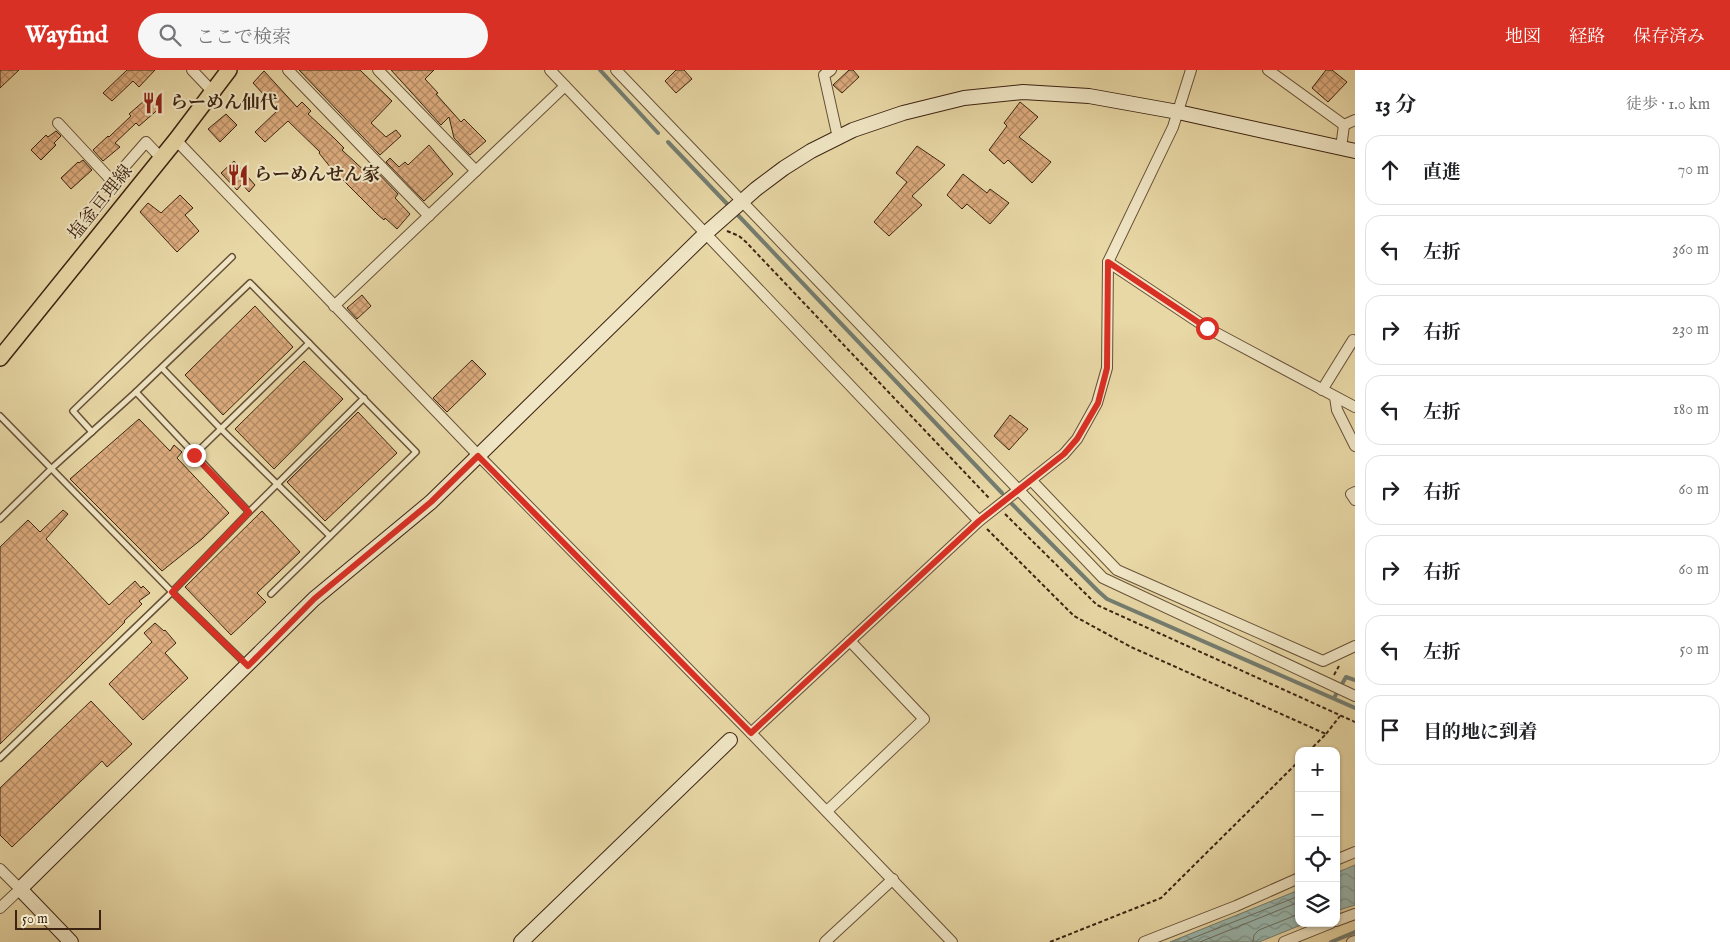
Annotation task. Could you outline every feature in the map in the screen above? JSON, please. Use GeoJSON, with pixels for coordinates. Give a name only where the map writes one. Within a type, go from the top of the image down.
{"type":"FeatureCollection","features":[{"type":"Feature","properties":{"kind":"main road","name":"塩釜亘理線"},"geometry":{"type":"LineString","coordinates":[[0,358],[176,140],[229,70]]}},
{"type":"Feature","properties":{"kind":"street"},"geometry":{"type":"LineString","coordinates":[[192,70],[212,91]]}},
{"type":"Feature","properties":{"kind":"street"},"geometry":{"type":"LineString","coordinates":[[288,70],[429,216]]}},
{"type":"Feature","properties":{"kind":"street"},"geometry":{"type":"LineString","coordinates":[[378,70],[476,171]]}},
{"type":"Feature","properties":{"kind":"street"},"geometry":{"type":"LineString","coordinates":[[550,70],[979,521]]}},
{"type":"Feature","properties":{"kind":"street"},"geometry":{"type":"LineString","coordinates":[[616,70],[739,203],[1103,578],[1351,694]]}},
{"type":"Feature","properties":{"kind":"street"},"geometry":{"type":"LineString","coordinates":[[831,70],[824,75],[838,138]]}},
{"type":"Feature","properties":{"kind":"street"},"geometry":{"type":"LineString","coordinates":[[751,733],[979,521],[1064,454],[1077,439],[1098,403],[1107,368],[1108,262],[1169,136],[1191,70]]}},
{"type":"Feature","properties":{"kind":"street"},"geometry":{"type":"LineString","coordinates":[[1268,70],[1344,125]]}},
{"type":"Feature","properties":{"kind":"street"},"geometry":{"type":"LineString","coordinates":[[334,306],[565,86]]}},
{"type":"Feature","properties":{"kind":"street"},"geometry":{"type":"LineString","coordinates":[[0,908],[314,599],[431,502],[705,234],[739,203],[784,168],[838,138],[903,113],[964,98],[1023,92],[1089,96],[1178,112],[1355,151]]}},
{"type":"Feature","properties":{"kind":"street"},"geometry":{"type":"LineString","coordinates":[[1344,125],[1355,120]]}},
{"type":"Feature","properties":{"kind":"street"},"geometry":{"type":"LineString","coordinates":[[58,123],[112,181],[146,142],[161,158]]}},
{"type":"Feature","properties":{"kind":"street"},"geometry":{"type":"LineString","coordinates":[[1341,148],[1344,125]]}},
{"type":"Feature","properties":{"kind":"street"},"geometry":{"type":"LineString","coordinates":[[176,140],[478,456],[751,733],[952,942]]}},
{"type":"Feature","properties":{"kind":"street"},"geometry":{"type":"LineString","coordinates":[[1108,262],[1207,328],[1355,407]]}},
{"type":"Feature","properties":{"kind":"street"},"geometry":{"type":"LineString","coordinates":[[1322,390],[1353,340],[1355,341]]}},
{"type":"Feature","properties":{"kind":"street"},"geometry":{"type":"LineString","coordinates":[[1335,397],[1337,410],[1355,446]]}},
{"type":"Feature","properties":{"kind":"street"},"geometry":{"type":"LineString","coordinates":[[1032,480],[1117,570],[1323,661],[1355,646]]}},
{"type":"Feature","properties":{"kind":"street"},"geometry":{"type":"LineString","coordinates":[[1355,492],[1351,494],[1355,500]]}},
{"type":"Feature","properties":{"kind":"street"},"geometry":{"type":"LineString","coordinates":[[827,811],[924,719],[850,642]]}},
{"type":"Feature","properties":{"kind":"street"},"geometry":{"type":"LineString","coordinates":[[521,942],[730,740]]}},
{"type":"Feature","properties":{"kind":"street"},"geometry":{"type":"LineString","coordinates":[[1340,858],[1355,852]]}},
{"type":"Feature","properties":{"kind":"street"},"geometry":{"type":"LineString","coordinates":[[0,869],[72,942]]}},
{"type":"Feature","properties":{"kind":"street"},"geometry":{"type":"LineString","coordinates":[[825,942],[893,879]]}},
{"type":"Feature","properties":{"kind":"street"},"geometry":{"type":"LineString","coordinates":[[1144,942],[1236,906],[1295,880]]}},
{"type":"Feature","properties":{"kind":"street"},"geometry":{"type":"LineString","coordinates":[[1340,920],[1355,914]]}},
{"type":"Feature","properties":{"kind":"street"},"geometry":{"type":"LineString","coordinates":[[1284,942],[1321,927]]}},
{"type":"Feature","properties":{"kind":"lane"},"geometry":{"type":"LineString","coordinates":[[92,432],[73,411],[232,257]]}},
{"type":"Feature","properties":{"kind":"lane"},"geometry":{"type":"LineString","coordinates":[[0,519],[52,468],[162,368],[250,282],[416,452],[271,594]]}},
{"type":"Feature","properties":{"kind":"lane"},"geometry":{"type":"LineString","coordinates":[[194,455],[309,343]]}},
{"type":"Feature","properties":{"kind":"lane"},"geometry":{"type":"LineString","coordinates":[[162,368],[330,536]]}},
{"type":"Feature","properties":{"kind":"lane"},"geometry":{"type":"LineString","coordinates":[[136,392],[249,512]]}},
{"type":"Feature","properties":{"kind":"lane"},"geometry":{"type":"LineString","coordinates":[[0,758],[172,592],[249,512],[364,398]]}},
{"type":"Feature","properties":{"kind":"lane"},"geometry":{"type":"LineString","coordinates":[[0,416],[172,592],[248,666]]}},
{"type":"Feature","properties":{"kind":"path"},"geometry":{"type":"LineString","coordinates":[[979,521],[1074,616],[1131,647],[1326,734]]}},
{"type":"Feature","properties":{"kind":"path"},"geometry":{"type":"LineString","coordinates":[[1332,685],[1340,663],[1335,656]]}},
{"type":"Feature","properties":{"kind":"path"},"geometry":{"type":"LineString","coordinates":[[1324,709],[1355,722]]}},
{"type":"Feature","properties":{"kind":"path"},"geometry":{"type":"LineString","coordinates":[[1313,747],[1340,716]]}},
{"type":"Feature","properties":{"kind":"path"},"geometry":{"type":"LineString","coordinates":[[1050,942],[1161,898],[1295,765]]}},
{"type":"Feature","properties":{"kind":"water"},"geometry":{"type":"Polygon","coordinates":[[[1355,865],[1355,905],[1340,910],[1340,882],[1340,871],[1355,865]]]}},
{"type":"Feature","properties":{"kind":"water"},"geometry":{"type":"Polygon","coordinates":[[[1295,892],[1296,927],[1259,942],[1170,942],[1295,892]]]}},
{"type":"Feature","properties":{"kind":"building"},"geometry":{"type":"Polygon","coordinates":[[[0,70],[19,70],[0,88],[0,70]]]}},
{"type":"Feature","properties":{"kind":"building"},"geometry":{"type":"Polygon","coordinates":[[[127,70],[155,70],[139,87],[133,81],[112,101],[103,93],[127,70]]]}},
{"type":"Feature","properties":{"kind":"building"},"geometry":{"type":"Polygon","coordinates":[[[299,70],[360,70],[392,101],[371,123],[386,137],[396,130],[401,136],[380,155],[299,70]]]}},
{"type":"Feature","properties":{"kind":"building"},"geometry":{"type":"Polygon","coordinates":[[[391,70],[434,70],[425,79],[461,122],[464,119],[486,141],[470,155],[454,138],[449,117],[441,125],[391,70]]]}},
{"type":"Feature","properties":{"kind":"building"},"geometry":{"type":"Polygon","coordinates":[[[676,70],[684,70],[692,79],[676,93],[665,81],[676,70]]]}},
{"type":"Feature","properties":{"kind":"building"},"geometry":{"type":"Polygon","coordinates":[[[849,70],[853,70],[859,77],[842,93],[833,85],[849,70]]]}},
{"type":"Feature","properties":{"kind":"building"},"geometry":{"type":"Polygon","coordinates":[[[1326,70],[1332,70],[1347,82],[1328,102],[1312,88],[1326,70]]]}},
{"type":"Feature","properties":{"kind":"building"},"geometry":{"type":"Polygon","coordinates":[[[264,71],[297,107],[302,102],[311,111],[308,114],[369,175],[375,170],[398,194],[395,198],[410,214],[397,229],[385,218],[384,220],[377,214],[331,168],[320,152],[288,121],[265,142],[255,132],[278,110],[253,83],[264,71]]]}},
{"type":"Feature","properties":{"kind":"building"},"geometry":{"type":"Polygon","coordinates":[[[152,94],[162,106],[139,126],[136,123],[115,143],[120,147],[103,161],[93,150],[109,137],[131,116],[129,114],[152,94]]]}},
{"type":"Feature","properties":{"kind":"building"},"geometry":{"type":"Polygon","coordinates":[[[1020,102],[1038,117],[1019,137],[1051,162],[1032,183],[1008,160],[1004,164],[989,150],[1007,126],[1004,123],[1020,102]]]}},
{"type":"Feature","properties":{"kind":"building"},"geometry":{"type":"Polygon","coordinates":[[[226,114],[237,125],[220,142],[208,129],[226,114]]]}},
{"type":"Feature","properties":{"kind":"building"},"geometry":{"type":"Polygon","coordinates":[[[56,131],[61,136],[54,143],[56,145],[41,160],[31,150],[46,135],[48,137],[56,131]]]}},
{"type":"Feature","properties":{"kind":"building"},"geometry":{"type":"Polygon","coordinates":[[[429,145],[453,174],[424,201],[386,162],[390,158],[399,167],[405,162],[408,165],[429,145]]]}},
{"type":"Feature","properties":{"kind":"building"},"geometry":{"type":"Polygon","coordinates":[[[917,146],[945,165],[912,196],[922,205],[889,236],[874,222],[907,182],[896,173],[917,146]]]}},
{"type":"Feature","properties":{"kind":"building"},"geometry":{"type":"Polygon","coordinates":[[[83,160],[92,170],[71,189],[61,178],[78,162],[83,160]]]}},
{"type":"Feature","properties":{"kind":"building"},"geometry":{"type":"Polygon","coordinates":[[[234,161],[255,185],[249,192],[242,184],[237,190],[221,173],[234,161]]]}},
{"type":"Feature","properties":{"kind":"building"},"geometry":{"type":"Polygon","coordinates":[[[963,174],[987,193],[990,189],[1009,203],[990,224],[967,204],[962,209],[947,195],[963,174]]]}},
{"type":"Feature","properties":{"kind":"building"},"geometry":{"type":"Polygon","coordinates":[[[180,195],[193,208],[185,215],[199,231],[177,252],[140,212],[148,203],[161,213],[180,195]]]}},
{"type":"Feature","properties":{"kind":"building"},"geometry":{"type":"Polygon","coordinates":[[[362,295],[371,306],[357,319],[347,308],[362,295]]]}},
{"type":"Feature","properties":{"kind":"building"},"geometry":{"type":"Polygon","coordinates":[[[255,306],[293,347],[223,415],[185,375],[255,306]]]}},
{"type":"Feature","properties":{"kind":"building"},"geometry":{"type":"Polygon","coordinates":[[[472,360],[486,374],[447,412],[433,398],[472,360]]]}},
{"type":"Feature","properties":{"kind":"building"},"geometry":{"type":"Polygon","coordinates":[[[304,361],[343,399],[274,469],[235,429],[304,361]]]}},
{"type":"Feature","properties":{"kind":"building"},"geometry":{"type":"Polygon","coordinates":[[[358,412],[397,453],[325,521],[287,482],[358,412]]]}},
{"type":"Feature","properties":{"kind":"building"},"geometry":{"type":"Polygon","coordinates":[[[1010,415],[1028,429],[1009,450],[994,436],[1010,415]]]}},
{"type":"Feature","properties":{"kind":"building"},"geometry":{"type":"Polygon","coordinates":[[[139,419],[170,451],[174,445],[182,452],[177,458],[229,513],[202,539],[162,571],[70,479],[139,419]]]}},
{"type":"Feature","properties":{"kind":"building"},"geometry":{"type":"Polygon","coordinates":[[[63,510],[68,514],[46,539],[109,605],[135,581],[141,588],[143,586],[150,593],[139,601],[142,604],[125,622],[0,744],[0,547],[28,520],[40,532],[63,510]]]}},
{"type":"Feature","properties":{"kind":"building"},"geometry":{"type":"Polygon","coordinates":[[[262,511],[300,552],[257,593],[266,602],[231,635],[185,587],[262,511]]]}},
{"type":"Feature","properties":{"kind":"building"},"geometry":{"type":"Polygon","coordinates":[[[155,623],[165,630],[176,643],[165,653],[188,678],[143,720],[109,684],[152,642],[144,633],[155,623]]]}},
{"type":"Feature","properties":{"kind":"building"},"geometry":{"type":"Polygon","coordinates":[[[91,701],[132,744],[107,767],[102,761],[12,847],[0,835],[0,788],[91,701]]]}},
{"type":"Feature","properties":{"kind":"waterway"},"geometry":{"type":"LineString","coordinates":[[600,70],[658,133]]}},
{"type":"Feature","properties":{"kind":"waterway"},"geometry":{"type":"LineString","coordinates":[[668,142],[730,207]]}},
{"type":"Feature","properties":{"kind":"waterway"},"geometry":{"type":"LineString","coordinates":[[735,212],[1002,493]]}},
{"type":"Feature","properties":{"kind":"waterway"},"geometry":{"type":"LineString","coordinates":[[1012,504],[1107,599],[1355,708]]}},
{"type":"Feature","properties":{"kind":"waterway"},"geometry":{"type":"LineString","coordinates":[[1334,698],[1346,677],[1355,680]]}},
{"type":"Feature","properties":{"kind":"waterway"},"geometry":{"type":"LineString","coordinates":[[1331,942],[1355,932]]}},
{"type":"Feature","properties":{"kind":"place","name":"らーめん仙代"},"geometry":{"type":"Point","coordinates":[153,103]}},
{"type":"Feature","properties":{"kind":"place","name":"らーめんせん家"},"geometry":{"type":"Point","coordinates":[238,175]}},
{"type":"Feature","properties":{"kind":"route"},"geometry":{"type":"LineString","coordinates":[[194,455],[249,512],[172,592],[248,666],[314,599],[431,502],[478,456],[751,733],[979,521],[1064,454],[1077,439],[1098,403],[1107,368],[1108,262],[1207,328]]}}]}
